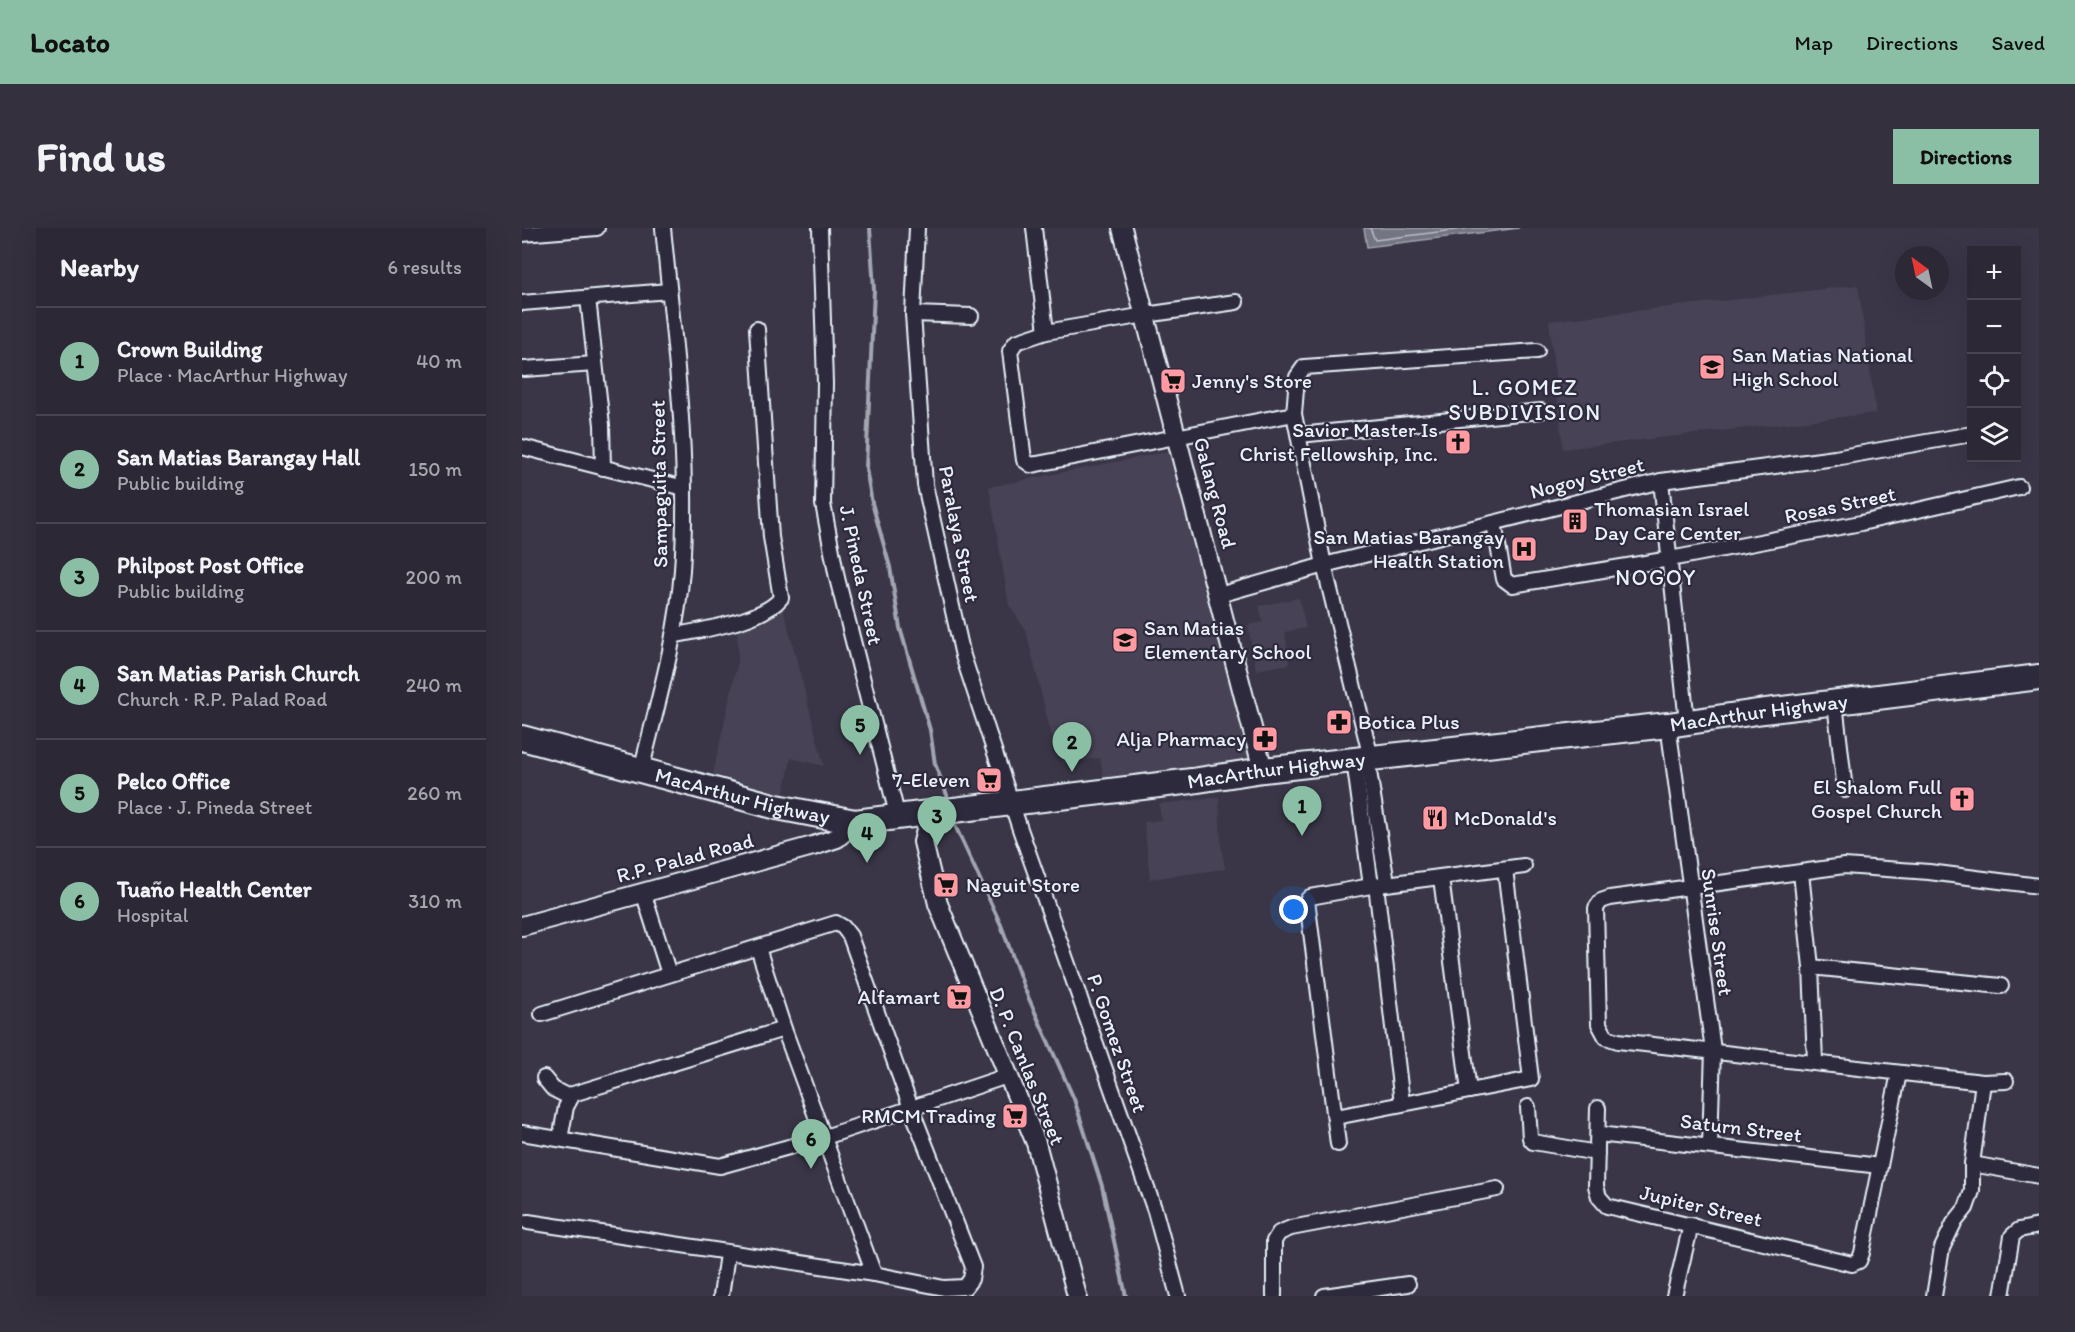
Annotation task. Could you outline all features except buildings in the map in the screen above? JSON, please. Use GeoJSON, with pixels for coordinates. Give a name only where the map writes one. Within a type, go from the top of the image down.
{"type":"FeatureCollection","features":[{"type":"Feature","properties":{"kind":"highway","name":"MacArthur Highway"},"geometry":{"type":"LineString","coordinates":[[522,738],[777,807],[855,822],[1013,804],[1263,770],[1678,723],[2039,677]]}},
{"type":"Feature","properties":{"kind":"street"},"geometry":{"type":"LineString","coordinates":[[522,234],[597,228]]}},
{"type":"Feature","properties":{"kind":"street","name":"Sampaguita Street"},"geometry":{"type":"LineString","coordinates":[[641,771],[673,636],[682,571],[684,488],[679,388],[663,228]]}},
{"type":"Feature","properties":{"kind":"street","name":"J. Pineda Street"},"geometry":{"type":"LineString","coordinates":[[820,228],[825,383],[824,504],[837,578],[900,818]]}},
{"type":"Feature","properties":{"kind":"street","name":"Paralaya Street"},"geometry":{"type":"LineString","coordinates":[[917,228],[913,314],[929,513],[970,683],[1013,804]]}},
{"type":"Feature","properties":{"kind":"street"},"geometry":{"type":"LineString","coordinates":[[1034,228],[1046,332]]}},
{"type":"Feature","properties":{"kind":"street","name":"Galang Road"},"geometry":{"type":"LineString","coordinates":[[1122,228],[1263,770]]}},
{"type":"Feature","properties":{"kind":"street"},"geometry":{"type":"LineString","coordinates":[[522,303],[669,291]]}},
{"type":"Feature","properties":{"kind":"street"},"geometry":{"type":"LineString","coordinates":[[588,298],[602,425],[603,468]]}},
{"type":"Feature","properties":{"kind":"street"},"geometry":{"type":"LineString","coordinates":[[1236,302],[1046,332],[1016,342],[1010,351],[1026,463],[1037,465],[1178,439],[1294,414]]}},
{"type":"Feature","properties":{"kind":"street"},"geometry":{"type":"LineString","coordinates":[[913,314],[971,316]]}},
{"type":"Feature","properties":{"kind":"street"},"geometry":{"type":"LineString","coordinates":[[673,636],[741,620],[761,612],[781,598],[771,537],[757,329]]}},
{"type":"Feature","properties":{"kind":"street"},"geometry":{"type":"LineString","coordinates":[[1402,1103],[1364,759],[1294,414],[1297,377],[1304,367],[1537,351]]}},
{"type":"Feature","properties":{"kind":"street"},"geometry":{"type":"LineString","coordinates":[[524,369],[595,364]]}},
{"type":"Feature","properties":{"kind":"street"},"geometry":{"type":"LineString","coordinates":[[1299,435],[1541,411]]}},
{"type":"Feature","properties":{"kind":"street","name":"Nogoy Street"},"geometry":{"type":"LineString","coordinates":[[1219,595],[1324,565],[1661,481],[1835,458],[1967,435]]}},
{"type":"Feature","properties":{"kind":"street"},"geometry":{"type":"LineString","coordinates":[[522,447],[684,488]]}},
{"type":"Feature","properties":{"kind":"street","name":"Sunrise Street"},"geometry":{"type":"LineString","coordinates":[[1661,481],[1670,559],[1689,887],[1713,1050],[1710,1145]]}},
{"type":"Feature","properties":{"kind":"street","name":"Rosas Street"},"geometry":{"type":"LineString","coordinates":[[1494,523],[1504,579],[1512,585],[1670,559],[1861,523],[2019,487]]}},
{"type":"Feature","properties":{"kind":"street"},"geometry":{"type":"LineString","coordinates":[[1836,703],[1845,790]]}},
{"type":"Feature","properties":{"kind":"street","name":"P. Gomez Street"},"geometry":{"type":"LineString","coordinates":[[1013,804],[1155,1211],[1178,1296]]}},
{"type":"Feature","properties":{"kind":"street","name":"D. P. Canlas Street"},"geometry":{"type":"LineString","coordinates":[[930,814],[924,834],[925,857],[938,904],[1036,1143],[1077,1296]]}},
{"type":"Feature","properties":{"kind":"street","name":"D. P. Canlas Street"},"geometry":{"type":"LineString","coordinates":[[900,818],[925,857]]}},
{"type":"Feature","properties":{"kind":"street","name":"R.P. Palad Road"},"geometry":{"type":"LineString","coordinates":[[522,926],[829,841],[837,838],[855,822]]}},
{"type":"Feature","properties":{"kind":"street"},"geometry":{"type":"LineString","coordinates":[[1338,1144],[1306,903],[1311,897],[1378,885],[1524,866]]}},
{"type":"Feature","properties":{"kind":"street"},"geometry":{"type":"LineString","coordinates":[[2006,1081],[1983,1082],[1899,1073],[1815,1061],[1618,1041],[1606,1037],[1599,1024],[1596,908],[1601,902],[1610,898],[1865,866],[2039,886]]}},
{"type":"Feature","properties":{"kind":"street"},"geometry":{"type":"LineString","coordinates":[[1336,1117],[1531,1079],[1505,869]]}},
{"type":"Feature","properties":{"kind":"street"},"geometry":{"type":"LineString","coordinates":[[1802,873],[1811,967],[1815,1061]]}},
{"type":"Feature","properties":{"kind":"street"},"geometry":{"type":"LineString","coordinates":[[1441,878],[1469,1091]]}},
{"type":"Feature","properties":{"kind":"street"},"geometry":{"type":"LineString","coordinates":[[643,892],[669,974]]}},
{"type":"Feature","properties":{"kind":"street"},"geometry":{"type":"LineString","coordinates":[[528,1222],[727,1254],[874,1274],[958,1289],[965,1287],[971,1279],[973,1267],[961,1230],[911,1108],[850,936],[843,927],[836,923],[542,1014]]}},
{"type":"Feature","properties":{"kind":"street"},"geometry":{"type":"LineString","coordinates":[[758,948],[784,1029],[874,1274]]}},
{"type":"Feature","properties":{"kind":"street"},"geometry":{"type":"LineString","coordinates":[[1811,967],[2001,986]]}},
{"type":"Feature","properties":{"kind":"street"},"geometry":{"type":"LineString","coordinates":[[569,1097],[585,1090],[784,1029]]}},
{"type":"Feature","properties":{"kind":"street"},"geometry":{"type":"LineString","coordinates":[[1880,1166],[1899,1073]]}},
{"type":"Feature","properties":{"kind":"street"},"geometry":{"type":"LineString","coordinates":[[522,1133],[720,1166],[825,1137],[1010,1075]]}},
{"type":"Feature","properties":{"kind":"street"},"geometry":{"type":"LineString","coordinates":[[544,1078],[553,1089],[569,1097]]}},
{"type":"Feature","properties":{"kind":"street"},"geometry":{"type":"LineString","coordinates":[[1934,1296],[1942,1248],[1954,1223],[1966,1208],[1972,1191],[1972,1164],[1983,1082]]}},
{"type":"Feature","properties":{"kind":"street"},"geometry":{"type":"LineString","coordinates":[[560,1139],[569,1097]]}},
{"type":"Feature","properties":{"kind":"street"},"geometry":{"type":"LineString","coordinates":[[1528,1107],[1530,1138],[1533,1142],[1597,1153]]}},
{"type":"Feature","properties":{"kind":"street","name":"Jupiter Street"},"geometry":{"type":"LineString","coordinates":[[1598,1108],[1596,1186],[1599,1197],[1607,1206],[1837,1261],[1852,1263],[1859,1261],[1880,1166]]}},
{"type":"Feature","properties":{"kind":"street","name":"Saturn Street"},"geometry":{"type":"LineString","coordinates":[[1598,1134],[1880,1166]]}},
{"type":"Feature","properties":{"kind":"street"},"geometry":{"type":"LineString","coordinates":[[1972,1164],[2039,1176]]}},
{"type":"Feature","properties":{"kind":"street"},"geometry":{"type":"LineString","coordinates":[[1274,1296],[1274,1241],[1279,1233],[1291,1228],[1497,1189]]}},
{"type":"Feature","properties":{"kind":"street"},"geometry":{"type":"LineString","coordinates":[[1674,1296],[1691,1225]]}},
{"type":"Feature","properties":{"kind":"street"},"geometry":{"type":"LineString","coordinates":[[2002,1296],[2008,1249],[2012,1236],[2019,1230],[2039,1226]]}},
{"type":"Feature","properties":{"kind":"street"},"geometry":{"type":"LineString","coordinates":[[721,1296],[727,1254]]}},
{"type":"Feature","properties":{"kind":"street"},"geometry":{"type":"LineString","coordinates":[[1324,1296],[1408,1284]]}},
{"type":"Feature","properties":{"kind":"shaded area","name":"San Matias National High School"},"geometry":{"type":"Polygon","coordinates":[[[1858,285],[1876,413],[1563,449],[1549,321],[1858,285]]]}},
{"type":"Feature","properties":{"kind":"shaded area","name":"San Matias Elementary School"},"geometry":{"type":"Polygon","coordinates":[[[1171,451],[1249,753],[1247,761],[1104,780],[1100,758],[1063,763],[1051,734],[1026,631],[1009,605],[989,487],[1171,451]]]}},
{"type":"Feature","properties":{"kind":"shaded area"},"geometry":{"type":"Polygon","coordinates":[[[1299,598],[1306,628],[1285,632],[1289,664],[1256,670],[1248,625],[1263,622],[1259,606],[1299,598]]]}},
{"type":"Feature","properties":{"kind":"shaded area"},"geometry":{"type":"Polygon","coordinates":[[[783,607],[824,766],[791,758],[784,794],[713,774],[738,660],[737,620],[783,607]]]}},
{"type":"Feature","properties":{"kind":"shaded area"},"geometry":{"type":"Polygon","coordinates":[[[1219,797],[1221,845],[1225,869],[1150,879],[1144,822],[1161,820],[1159,804],[1219,797]]]}},
{"type":"Feature","properties":{"kind":"water"},"geometry":{"type":"Polygon","coordinates":[[[1364,228],[1519,228],[1367,247],[1364,228]]]}},
{"type":"Feature","properties":{"kind":"waterway"},"geometry":{"type":"LineString","coordinates":[[870,228],[874,290],[866,468],[872,503],[890,567],[900,628],[930,730],[935,764],[947,795]]}},
{"type":"Feature","properties":{"kind":"waterway"},"geometry":{"type":"LineString","coordinates":[[952,819],[1001,925],[1025,990],[1074,1099],[1102,1186],[1126,1296]]}},
{"type":"Feature","properties":{"kind":"place","name":"San Matias National High School"},"geometry":{"type":"Point","coordinates":[1712,367]}},
{"type":"Feature","properties":{"kind":"place","name":"Jenny's Store"},"geometry":{"type":"Point","coordinates":[1173,381]}},
{"type":"Feature","properties":{"kind":"place","name":"Savior Master Is Christ Fellowship, Inc."},"geometry":{"type":"Point","coordinates":[1458,442]}},
{"type":"Feature","properties":{"kind":"place","name":"Thomasian Israel Day Care Center"},"geometry":{"type":"Point","coordinates":[1575,521]}},
{"type":"Feature","properties":{"kind":"place","name":"San Matias Barangay Health Station"},"geometry":{"type":"Point","coordinates":[1524,549]}},
{"type":"Feature","properties":{"kind":"place","name":"San Matias Elementary School"},"geometry":{"type":"Point","coordinates":[1125,640]}},
{"type":"Feature","properties":{"kind":"place","name":"Botica Plus"},"geometry":{"type":"Point","coordinates":[1339,722]}},
{"type":"Feature","properties":{"kind":"place","name":"Alja Pharmacy"},"geometry":{"type":"Point","coordinates":[1265,739]}},
{"type":"Feature","properties":{"kind":"place","name":"Pelco Office"},"geometry":{"type":"Point","coordinates":[860,755]}},
{"type":"Feature","properties":{"kind":"place","name":"San Matias Barangay Hall"},"geometry":{"type":"Point","coordinates":[1072,772]}},
{"type":"Feature","properties":{"kind":"place","name":"7-Eleven"},"geometry":{"type":"Point","coordinates":[989,780]}},
{"type":"Feature","properties":{"kind":"place","name":"El Shalom Full Gospel Church"},"geometry":{"type":"Point","coordinates":[1962,799]}},
{"type":"Feature","properties":{"kind":"place","name":"McDonald's"},"geometry":{"type":"Point","coordinates":[1435,818]}},
{"type":"Feature","properties":{"kind":"place","name":"Crown Building"},"geometry":{"type":"Point","coordinates":[1302,836]}},
{"type":"Feature","properties":{"kind":"place","name":"Philpost Post Office"},"geometry":{"type":"Point","coordinates":[937,846]}},
{"type":"Feature","properties":{"kind":"place","name":"San Matias Parish Church"},"geometry":{"type":"Point","coordinates":[867,863]}},
{"type":"Feature","properties":{"kind":"place","name":"Naguit Store"},"geometry":{"type":"Point","coordinates":[946,885]}},
{"type":"Feature","properties":{"kind":"place","name":"Alfamart"},"geometry":{"type":"Point","coordinates":[959,997]}},
{"type":"Feature","properties":{"kind":"place","name":"RMCM Trading"},"geometry":{"type":"Point","coordinates":[1015,1116]}},
{"type":"Feature","properties":{"kind":"place","name":"Tuaño Health Center"},"geometry":{"type":"Point","coordinates":[811,1169]}},
{"type":"Feature","properties":{"kind":"district","name":"L. GOMEZ SUBDIVISION"},"geometry":{"type":"Point","coordinates":[1525,400]}},
{"type":"Feature","properties":{"kind":"district","name":"NOGOY"},"geometry":{"type":"Point","coordinates":[1656,577]}}]}
